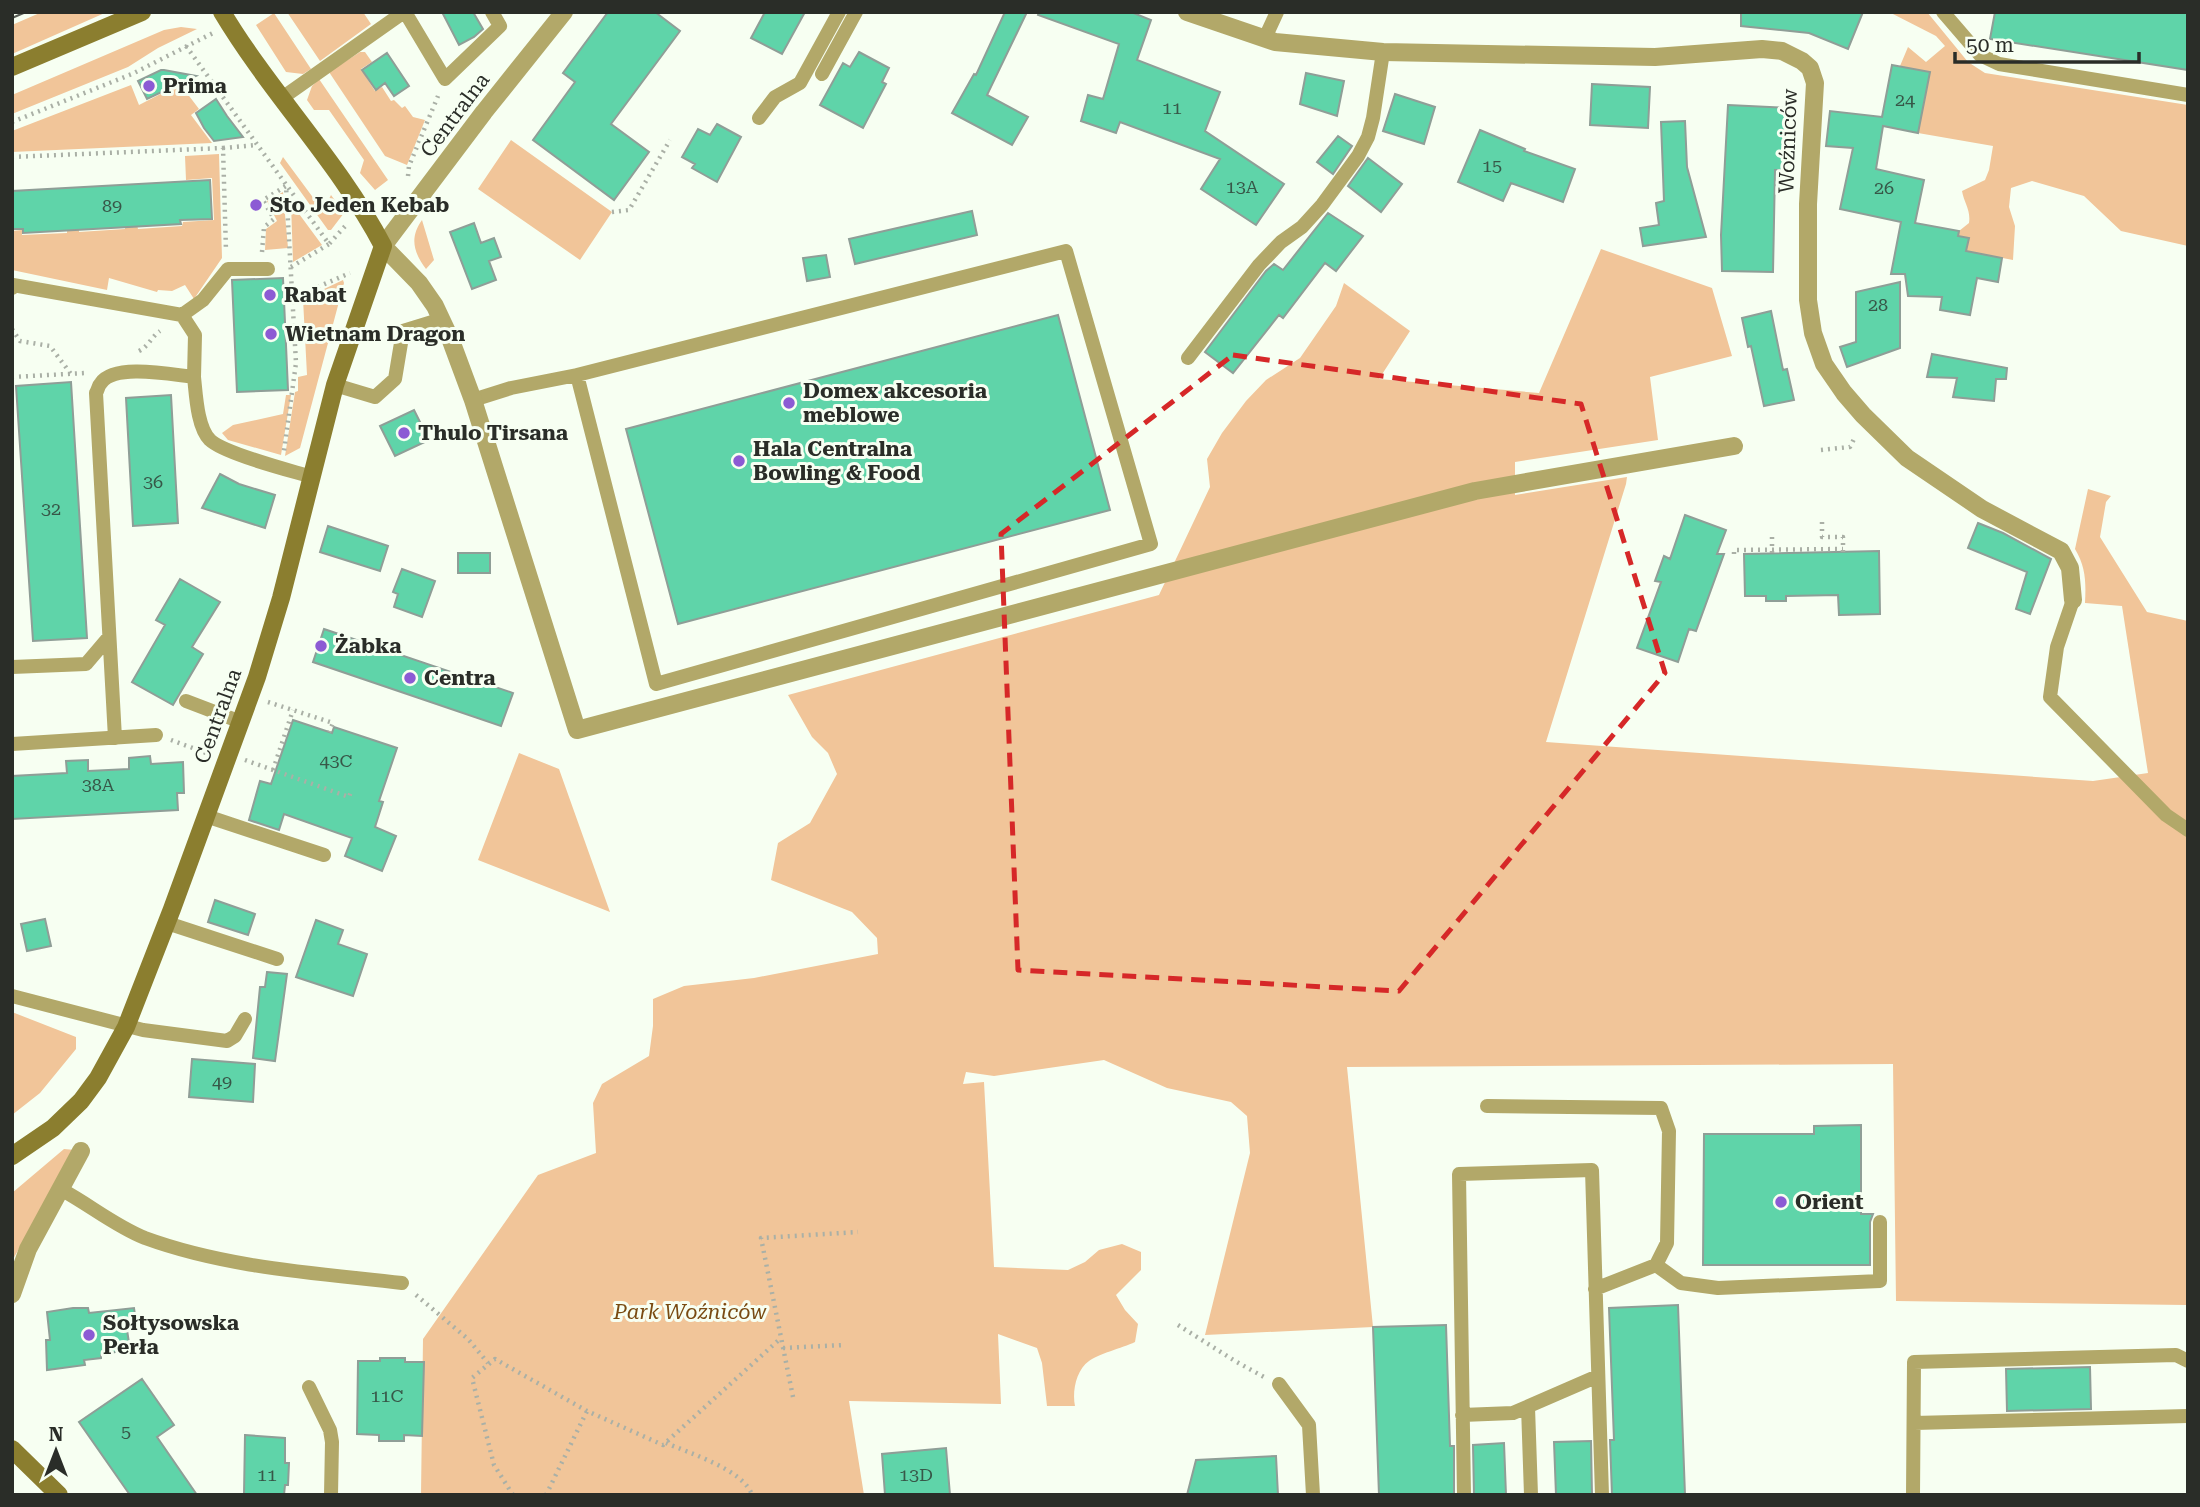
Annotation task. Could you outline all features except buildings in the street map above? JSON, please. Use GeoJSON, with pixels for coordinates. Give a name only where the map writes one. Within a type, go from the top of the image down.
{"type":"FeatureCollection","features":[{"type":"Feature","properties":{"kind":"street"},"geometry":{"type":"LineString","coordinates":[[12,67],[142,12]]}},
{"type":"Feature","properties":{"kind":"street"},"geometry":{"type":"LineString","coordinates":[[222,12],[244,47],[363,209],[383,246],[419,283],[442,319],[473,400],[577,730],[1475,491],[1734,446]]}},
{"type":"Feature","properties":{"kind":"street","name":"Centralna"},"geometry":{"type":"LineString","coordinates":[[12,1156],[53,1128],[81,1101],[98,1078],[126,1027],[242,722],[277,610],[335,385],[383,246],[564,12]]}},
{"type":"Feature","properties":{"kind":"street","name":"Woźniców"},"geometry":{"type":"LineString","coordinates":[[1187,12],[1275,42],[1383,52],[1655,57],[1762,49],[1782,51],[1802,61],[1810,68],[1815,83],[1808,204],[1808,300],[1813,334],[1824,364],[1863,415],[1907,458],[1982,509],[2061,551],[2070,568],[2073,600]]}},
{"type":"Feature","properties":{"kind":"street"},"geometry":{"type":"LineString","coordinates":[[12,1294],[29,1249],[80,1151]]}},
{"type":"Feature","properties":{"kind":"street"},"geometry":{"type":"LineString","coordinates":[[12,1449],[59,1495]]}},
{"type":"Feature","properties":{"kind":"lane"},"geometry":{"type":"LineString","coordinates":[[282,98],[404,12],[445,79],[500,26],[492,12]]}},
{"type":"Feature","properties":{"kind":"lane"},"geometry":{"type":"LineString","coordinates":[[759,118],[775,97],[800,83],[839,12]]}},
{"type":"Feature","properties":{"kind":"lane"},"geometry":{"type":"LineString","coordinates":[[822,74],[856,12]]}},
{"type":"Feature","properties":{"kind":"lane"},"geometry":{"type":"LineString","coordinates":[[1265,38],[1278,12]]}},
{"type":"Feature","properties":{"kind":"lane"},"geometry":{"type":"LineString","coordinates":[[1943,12],[1980,55],[1999,64],[2188,95]]}},
{"type":"Feature","properties":{"kind":"lane"},"geometry":{"type":"LineString","coordinates":[[1188,358],[1259,264],[1308,220],[1358,156],[1368,137],[1373,118],[1383,52]]}},
{"type":"Feature","properties":{"kind":"lane"},"geometry":{"type":"LineString","coordinates":[[473,400],[511,388],[577,375],[1066,251],[1151,544],[656,684],[577,375]]}},
{"type":"Feature","properties":{"kind":"lane"},"geometry":{"type":"LineString","coordinates":[[12,286],[182,315],[203,300],[228,269],[264,269]]}},
{"type":"Feature","properties":{"kind":"lane"},"geometry":{"type":"LineString","coordinates":[[182,315],[195,335],[194,377],[199,418],[209,439],[239,454],[312,477]]}},
{"type":"Feature","properties":{"kind":"lane"},"geometry":{"type":"LineString","coordinates":[[335,385],[375,397],[396,379],[403,331],[442,319]]}},
{"type":"Feature","properties":{"kind":"lane"},"geometry":{"type":"LineString","coordinates":[[115,738],[96,393],[101,382],[112,375],[141,371],[194,377]]}},
{"type":"Feature","properties":{"kind":"lane"},"geometry":{"type":"LineString","coordinates":[[2073,600],[2057,647],[2050,697],[2166,815],[2188,830]]}},
{"type":"Feature","properties":{"kind":"lane"},"geometry":{"type":"LineString","coordinates":[[12,667],[86,663],[109,637]]}},
{"type":"Feature","properties":{"kind":"lane"},"geometry":{"type":"LineString","coordinates":[[186,701],[242,722]]}},
{"type":"Feature","properties":{"kind":"lane"},"geometry":{"type":"LineString","coordinates":[[12,744],[156,735]]}},
{"type":"Feature","properties":{"kind":"lane"},"geometry":{"type":"LineString","coordinates":[[206,816],[324,855]]}},
{"type":"Feature","properties":{"kind":"lane"},"geometry":{"type":"LineString","coordinates":[[167,923],[277,959]]}},
{"type":"Feature","properties":{"kind":"lane"},"geometry":{"type":"LineString","coordinates":[[12,996],[126,1027],[227,1041],[235,1036],[245,1019]]}},
{"type":"Feature","properties":{"kind":"lane"},"geometry":{"type":"LineString","coordinates":[[1487,1106],[1661,1108],[1669,1131],[1667,1243],[1656,1265],[1595,1289]]}},
{"type":"Feature","properties":{"kind":"lane"},"geometry":{"type":"LineString","coordinates":[[1464,1495],[1459,1174],[1592,1170],[1602,1495]]}},
{"type":"Feature","properties":{"kind":"lane"},"geometry":{"type":"LineString","coordinates":[[62,1190],[143,1237],[181,1249],[246,1265],[402,1283]]}},
{"type":"Feature","properties":{"kind":"lane"},"geometry":{"type":"LineString","coordinates":[[1656,1265],[1681,1283],[1718,1288],[1880,1281],[1880,1222]]}},
{"type":"Feature","properties":{"kind":"lane"},"geometry":{"type":"LineString","coordinates":[[1913,1495],[1914,1362],[2176,1355],[2188,1361]]}},
{"type":"Feature","properties":{"kind":"lane"},"geometry":{"type":"LineString","coordinates":[[1462,1415],[1513,1413],[1598,1376]]}},
{"type":"Feature","properties":{"kind":"lane"},"geometry":{"type":"LineString","coordinates":[[1279,1384],[1310,1425],[1313,1495]]}},
{"type":"Feature","properties":{"kind":"lane"},"geometry":{"type":"LineString","coordinates":[[309,1387],[331,1430],[331,1495]]}},
{"type":"Feature","properties":{"kind":"lane"},"geometry":{"type":"LineString","coordinates":[[1528,1406],[1531,1495]]}},
{"type":"Feature","properties":{"kind":"lane"},"geometry":{"type":"LineString","coordinates":[[1914,1423],[2188,1416]]}},
{"type":"Feature","properties":{"kind":"path"},"geometry":{"type":"LineString","coordinates":[[12,122],[132,74],[210,35]]}},
{"type":"Feature","properties":{"kind":"path"},"geometry":{"type":"LineString","coordinates":[[186,46],[329,244]]}},
{"type":"Feature","properties":{"kind":"path"},"geometry":{"type":"LineString","coordinates":[[408,176],[409,166],[445,79]]}},
{"type":"Feature","properties":{"kind":"path"},"geometry":{"type":"LineString","coordinates":[[612,212],[629,210],[670,140]]}},
{"type":"Feature","properties":{"kind":"path"},"geometry":{"type":"LineString","coordinates":[[12,157],[257,145]]}},
{"type":"Feature","properties":{"kind":"path"},"geometry":{"type":"LineString","coordinates":[[223,148],[226,256]]}},
{"type":"Feature","properties":{"kind":"path"},"geometry":{"type":"LineString","coordinates":[[286,186],[262,201],[274,219],[264,227],[264,269],[292,267],[329,244],[351,220]]}},
{"type":"Feature","properties":{"kind":"path"},"geometry":{"type":"LineString","coordinates":[[283,459],[296,363],[286,186]]}},
{"type":"Feature","properties":{"kind":"path"},"geometry":{"type":"LineString","coordinates":[[292,298],[350,273]]}},
{"type":"Feature","properties":{"kind":"path"},"geometry":{"type":"LineString","coordinates":[[130,356],[147,347],[155,335],[182,315]]}},
{"type":"Feature","properties":{"kind":"path"},"geometry":{"type":"LineString","coordinates":[[12,328],[20,341],[50,346],[71,374]]}},
{"type":"Feature","properties":{"kind":"path"},"geometry":{"type":"LineString","coordinates":[[12,377],[85,374],[92,370]]}},
{"type":"Feature","properties":{"kind":"path"},"geometry":{"type":"LineString","coordinates":[[1821,450],[1850,447]]}},
{"type":"Feature","properties":{"kind":"path"},"geometry":{"type":"LineString","coordinates":[[1734,554],[1734,550],[1843,551],[1843,537],[1822,537],[1822,522]]}},
{"type":"Feature","properties":{"kind":"path"},"geometry":{"type":"LineString","coordinates":[[1772,537],[1772,551]]}},
{"type":"Feature","properties":{"kind":"path"},"geometry":{"type":"LineString","coordinates":[[264,701],[333,723],[329,732]]}},
{"type":"Feature","properties":{"kind":"path"},"geometry":{"type":"LineString","coordinates":[[273,770],[293,710]]}},
{"type":"Feature","properties":{"kind":"path"},"geometry":{"type":"LineString","coordinates":[[156,735],[213,755]]}},
{"type":"Feature","properties":{"kind":"path"},"geometry":{"type":"LineString","coordinates":[[245,760],[349,797],[352,789]]}},
{"type":"Feature","properties":{"kind":"path"},"geometry":{"type":"LineString","coordinates":[[793,1397],[761,1238],[858,1232]]}},
{"type":"Feature","properties":{"kind":"path"},"geometry":{"type":"LineString","coordinates":[[402,1283],[468,1339],[488,1363]]}},
{"type":"Feature","properties":{"kind":"path"},"geometry":{"type":"LineString","coordinates":[[1178,1325],[1235,1361],[1279,1384]]}},
{"type":"Feature","properties":{"kind":"path"},"geometry":{"type":"LineString","coordinates":[[513,1495],[494,1465],[472,1378],[488,1363],[495,1359],[587,1411],[663,1445],[781,1338]]}},
{"type":"Feature","properties":{"kind":"path"},"geometry":{"type":"LineString","coordinates":[[783,1348],[844,1345]]}},
{"type":"Feature","properties":{"kind":"path"},"geometry":{"type":"LineString","coordinates":[[545,1495],[587,1411]]}},
{"type":"Feature","properties":{"kind":"path"},"geometry":{"type":"LineString","coordinates":[[666,1443],[737,1475],[752,1495]]}},
{"type":"Feature","properties":{"kind":"highlighted area"},"geometry":{"type":"Polygon","coordinates":[[[1233,355],[1581,404],[1665,673],[1399,991],[1018,970],[1001,534],[1233,355]]]}},
{"type":"Feature","properties":{"kind":"green space"},"geometry":{"type":"Polygon","coordinates":[[[42,12],[107,12],[12,54],[12,25],[42,12]]]}},
{"type":"Feature","properties":{"kind":"green space"},"geometry":{"type":"Polygon","coordinates":[[[287,12],[363,12],[371,24],[320,61],[287,12]]]}},
{"type":"Feature","properties":{"kind":"green space"},"geometry":{"type":"Polygon","coordinates":[[[1889,12],[1927,12],[1968,62],[1985,73],[2188,105],[2188,246],[2121,231],[2084,196],[2032,181],[2011,188],[2009,207],[2015,226],[2013,260],[1966,251],[1969,238],[1958,236],[1959,231],[1969,223],[1962,191],[1985,180],[1993,146],[1918,133],[1930,73],[1900,66],[1908,47],[1926,62],[1945,46],[1936,36],[1889,12]]]}},
{"type":"Feature","properties":{"kind":"green space"},"geometry":{"type":"Polygon","coordinates":[[[274,13],[311,69],[303,74],[286,72],[256,25],[274,13]]]}},
{"type":"Feature","properties":{"kind":"green space"},"geometry":{"type":"Polygon","coordinates":[[[181,27],[197,29],[158,48],[128,67],[12,114],[12,95],[164,30],[181,27]]]}},
{"type":"Feature","properties":{"kind":"green space"},"geometry":{"type":"Polygon","coordinates":[[[360,52],[365,52],[372,62],[361,69],[375,91],[382,87],[391,101],[394,100],[402,108],[405,106],[413,117],[425,120],[407,165],[385,156],[329,72],[360,52]]]}},
{"type":"Feature","properties":{"kind":"green space"},"geometry":{"type":"Polygon","coordinates":[[[319,79],[388,180],[375,190],[360,173],[364,160],[329,110],[314,110],[307,100],[312,86],[319,79]]]}},
{"type":"Feature","properties":{"kind":"green space"},"geometry":{"type":"Polygon","coordinates":[[[180,84],[199,109],[191,115],[212,143],[12,152],[12,131],[131,85],[139,105],[180,84]]]}},
{"type":"Feature","properties":{"kind":"green space"},"geometry":{"type":"Polygon","coordinates":[[[511,140],[612,212],[580,260],[478,189],[511,140]]]}},
{"type":"Feature","properties":{"kind":"green space"},"geometry":{"type":"Polygon","coordinates":[[[219,154],[222,258],[194,299],[185,285],[172,291],[157,292],[109,278],[107,290],[12,270],[12,231],[22,230],[22,235],[67,233],[67,229],[79,228],[79,232],[125,229],[125,226],[137,225],[138,229],[182,226],[183,222],[214,220],[212,178],[186,180],[185,156],[219,154]]]}},
{"type":"Feature","properties":{"kind":"green space"},"geometry":{"type":"Polygon","coordinates":[[[283,157],[323,211],[331,195],[344,213],[331,230],[328,230],[280,163],[283,157]]]}},
{"type":"Feature","properties":{"kind":"green space"},"geometry":{"type":"Polygon","coordinates":[[[283,192],[288,248],[265,250],[266,229],[277,221],[267,201],[283,192]]]}},
{"type":"Feature","properties":{"kind":"green space"},"geometry":{"type":"Polygon","coordinates":[[[291,203],[322,245],[293,262],[291,203]]]}},
{"type":"Feature","properties":{"kind":"green space"},"geometry":{"type":"Polygon","coordinates":[[[422,220],[434,260],[426,269],[418,257],[414,239],[422,220]]]}},
{"type":"Feature","properties":{"kind":"green space","name":"Park Woźniców"},"geometry":{"type":"Polygon","coordinates":[[[1601,249],[1712,288],[1732,356],[1650,377],[1658,440],[1515,462],[1515,495],[1627,477],[1546,742],[2093,781],[2148,773],[2122,606],[2085,603],[2085,575],[2075,549],[2088,489],[2111,496],[2106,502],[2100,537],[2147,612],[2188,621],[2188,1309],[2186,1305],[1896,1301],[1893,1064],[1347,1067],[1373,1327],[1205,1335],[1250,1153],[1247,1116],[1231,1102],[1167,1088],[1104,1060],[994,1076],[966,1072],[963,1084],[984,1082],[994,1267],[1068,1270],[1085,1262],[1099,1250],[1122,1244],[1141,1252],[1141,1270],[1116,1295],[1138,1324],[1135,1342],[1098,1356],[1085,1365],[1076,1382],[1075,1406],[1047,1406],[1042,1363],[1037,1348],[998,1334],[1001,1404],[849,1401],[864,1495],[421,1495],[423,1339],[538,1175],[596,1153],[593,1103],[602,1084],[649,1056],[653,999],[684,986],[754,978],[878,954],[877,938],[852,912],[771,880],[778,843],[810,823],[837,774],[828,753],[812,737],[788,695],[1159,595],[1210,487],[1207,459],[1222,433],[1266,380],[1300,358],[1336,306],[1344,283],[1410,331],[1379,379],[1539,393],[1601,249]]]}},
{"type":"Feature","properties":{"kind":"green space"},"geometry":{"type":"Polygon","coordinates":[[[343,280],[300,448],[285,456],[295,392],[298,391],[298,377],[307,375],[303,299],[343,280]]]}},
{"type":"Feature","properties":{"kind":"green space"},"geometry":{"type":"Polygon","coordinates":[[[286,395],[291,395],[281,455],[228,440],[222,433],[233,425],[283,414],[286,395]]]}},
{"type":"Feature","properties":{"kind":"green space"},"geometry":{"type":"Polygon","coordinates":[[[519,753],[559,769],[610,912],[478,860],[519,753]]]}},
{"type":"Feature","properties":{"kind":"green space"},"geometry":{"type":"Polygon","coordinates":[[[12,1012],[76,1037],[76,1049],[40,1093],[12,1115],[12,1012]]]}},
{"type":"Feature","properties":{"kind":"green space"},"geometry":{"type":"Polygon","coordinates":[[[64,1149],[75,1150],[12,1261],[12,1193],[64,1149]]]}},
{"type":"Feature","properties":{"kind":"tram line"},"geometry":{"type":"LineString","coordinates":[[12,18],[26,12]]}},
{"type":"Feature","properties":{"kind":"place","name":"Prima"},"geometry":{"type":"Point","coordinates":[149,86]}},
{"type":"Feature","properties":{"kind":"place","name":"Sto Jeden Kebab"},"geometry":{"type":"Point","coordinates":[256,205]}},
{"type":"Feature","properties":{"kind":"place","name":"Rabat"},"geometry":{"type":"Point","coordinates":[270,295]}},
{"type":"Feature","properties":{"kind":"place","name":"Wietnam Dragon"},"geometry":{"type":"Point","coordinates":[271,334]}},
{"type":"Feature","properties":{"kind":"place","name":"Domex akcesoria meblowe"},"geometry":{"type":"Point","coordinates":[789,403]}},
{"type":"Feature","properties":{"kind":"place","name":"Thulo Tirsana"},"geometry":{"type":"Point","coordinates":[404,433]}},
{"type":"Feature","properties":{"kind":"place","name":"Hala Centralna Bowling & Food"},"geometry":{"type":"Point","coordinates":[739,461]}},
{"type":"Feature","properties":{"kind":"place","name":"Żabka"},"geometry":{"type":"Point","coordinates":[321,646]}},
{"type":"Feature","properties":{"kind":"place","name":"Centra"},"geometry":{"type":"Point","coordinates":[410,678]}},
{"type":"Feature","properties":{"kind":"place","name":"Orient"},"geometry":{"type":"Point","coordinates":[1781,1202]}},
{"type":"Feature","properties":{"kind":"place","name":"Sołtysowska Perła"},"geometry":{"type":"Point","coordinates":[89,1335]}}]}
